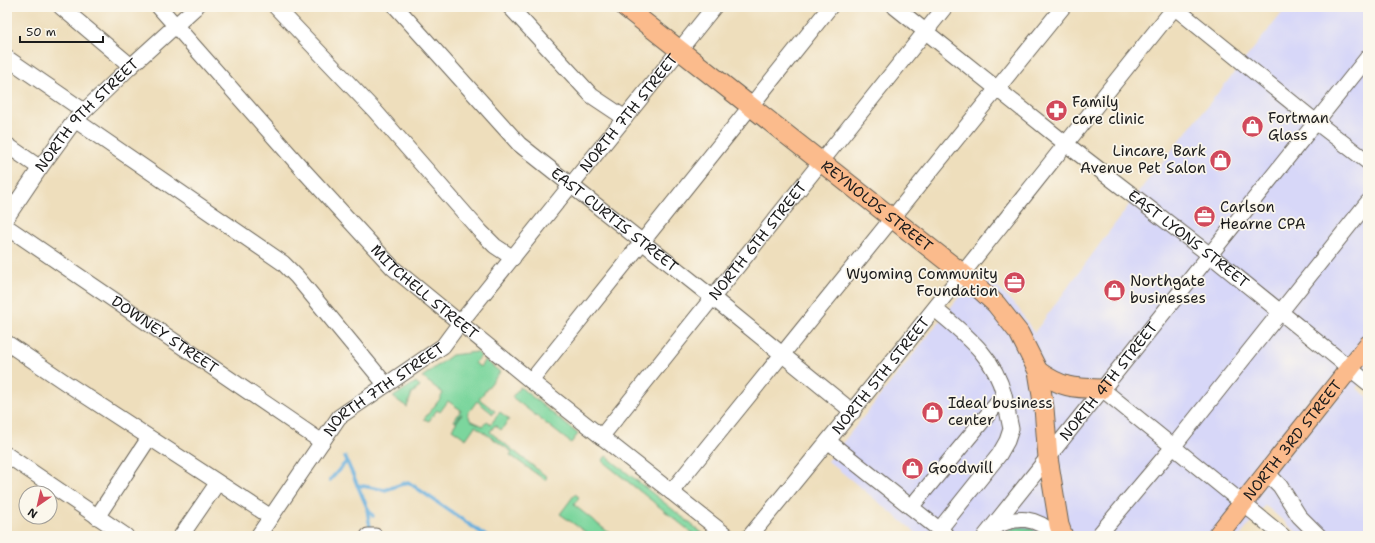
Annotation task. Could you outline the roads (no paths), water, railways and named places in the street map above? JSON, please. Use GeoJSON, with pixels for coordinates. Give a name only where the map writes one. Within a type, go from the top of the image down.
{"type":"FeatureCollection","features":[{"type":"Feature","properties":{"kind":"main road","name":"REYNOLDS STREET"},"geometry":{"type":"LineString","coordinates":[[625,7],[963,274],[996,304],[1019,333],[1038,371],[1044,408],[1048,458]]}},
{"type":"Feature","properties":{"kind":"main road","name":"NORTH 3RD STREET"},"geometry":{"type":"LineString","coordinates":[[1217,536],[1368,345]]}},
{"type":"Feature","properties":{"kind":"main road"},"geometry":{"type":"LineString","coordinates":[[1038,371],[1060,385],[1076,388],[1102,389]]}},
{"type":"Feature","properties":{"kind":"main road"},"geometry":{"type":"LineString","coordinates":[[1048,458],[1059,525],[1063,536]]}},
{"type":"Feature","properties":{"kind":"street"},"geometry":{"type":"LineString","coordinates":[[61,7],[131,66]]}},
{"type":"Feature","properties":{"kind":"street","name":"MITCHELL STREET"},"geometry":{"type":"LineString","coordinates":[[159,7],[305,172],[393,268],[531,381],[727,536]]}},
{"type":"Feature","properties":{"kind":"street","name":"NORTH 9TH STREET"},"geometry":{"type":"LineString","coordinates":[[7,217],[40,168],[80,116],[131,66],[196,7]]}},
{"type":"Feature","properties":{"kind":"street"},"geometry":{"type":"LineString","coordinates":[[276,7],[380,116],[480,231],[495,246],[513,258]]}},
{"type":"Feature","properties":{"kind":"street","name":"EAST CURTIS STREET"},"geometry":{"type":"LineString","coordinates":[[396,7],[519,144],[713,298],[853,412]]}},
{"type":"Feature","properties":{"kind":"street"},"geometry":{"type":"LineString","coordinates":[[510,7],[592,96],[626,118]]}},
{"type":"Feature","properties":{"kind":"street","name":"NORTH 7TH STREET"},"geometry":{"type":"LineString","coordinates":[[258,536],[339,417],[443,346],[714,7]]}},
{"type":"Feature","properties":{"kind":"street"},"geometry":{"type":"LineString","coordinates":[[531,381],[830,7]]}},
{"type":"Feature","properties":{"kind":"street","name":"EAST LYONS STREET"},"geometry":{"type":"LineString","coordinates":[[895,7],[1066,144],[1210,255],[1368,383]]}},
{"type":"Feature","properties":{"kind":"street","name":"NORTH 6TH STREET"},"geometry":{"type":"LineString","coordinates":[[601,436],[945,7]]}},
{"type":"Feature","properties":{"kind":"street"},"geometry":{"type":"LineString","coordinates":[[671,492],[1063,7]]}},
{"type":"Feature","properties":{"kind":"street"},"geometry":{"type":"LineString","coordinates":[[1175,7],[1316,122],[1368,162]]}},
{"type":"Feature","properties":{"kind":"street","name":"NORTH 5TH STREET"},"geometry":{"type":"LineString","coordinates":[[750,536],[853,412],[1175,7]]}},
{"type":"Feature","properties":{"kind":"street","name":"NORTH 4TH STREET"},"geometry":{"type":"LineString","coordinates":[[987,533],[1368,57]]}},
{"type":"Feature","properties":{"kind":"street"},"geometry":{"type":"LineString","coordinates":[[7,58],[80,116],[283,263],[297,277],[386,385]]}},
{"type":"Feature","properties":{"kind":"street"},"geometry":{"type":"LineString","coordinates":[[7,145],[40,168]]}},
{"type":"Feature","properties":{"kind":"street"},"geometry":{"type":"LineString","coordinates":[[1098,536],[1173,447],[1368,202]]}},
{"type":"Feature","properties":{"kind":"street","name":"DOWNEY STREET"},"geometry":{"type":"LineString","coordinates":[[7,227],[322,442]]}},
{"type":"Feature","properties":{"kind":"street"},"geometry":{"type":"LineString","coordinates":[[828,441],[943,533],[999,456],[1007,441],[1011,429],[1001,382],[994,368],[980,348],[935,309]]}},
{"type":"Feature","properties":{"kind":"street"},"geometry":{"type":"LineString","coordinates":[[7,343],[271,517]]}},
{"type":"Feature","properties":{"kind":"street"},"geometry":{"type":"LineString","coordinates":[[1102,389],[1243,504],[1274,533]]}},
{"type":"Feature","properties":{"kind":"street"},"geometry":{"type":"LineString","coordinates":[[911,508],[1004,395]]}},
{"type":"Feature","properties":{"kind":"street"},"geometry":{"type":"LineString","coordinates":[[97,516],[147,441]]}},
{"type":"Feature","properties":{"kind":"street"},"geometry":{"type":"LineString","coordinates":[[7,454],[126,536]]}},
{"type":"Feature","properties":{"kind":"street"},"geometry":{"type":"LineString","coordinates":[[1267,473],[1280,486],[1299,516],[1319,536]]}},
{"type":"Feature","properties":{"kind":"street"},"geometry":{"type":"LineString","coordinates":[[181,536],[214,488]]}},
{"type":"Feature","properties":{"kind":"street"},"geometry":{"type":"LineString","coordinates":[[987,533],[1005,521],[1016,519],[1038,522],[1056,536]]}},
{"type":"Feature","properties":{"kind":"street"},"geometry":{"type":"LineString","coordinates":[[368,536],[375,536]]}},
{"type":"Feature","properties":{"kind":"waterway"},"geometry":{"type":"LineString","coordinates":[[345,457],[367,507],[373,516]]}},
{"type":"Feature","properties":{"kind":"waterway"},"geometry":{"type":"LineString","coordinates":[[330,480],[347,461]]}},
{"type":"Feature","properties":{"kind":"waterway"},"geometry":{"type":"LineString","coordinates":[[357,485],[385,490],[408,482],[486,536]]}},
{"type":"Feature","properties":{"kind":"waterway"},"geometry":{"type":"LineString","coordinates":[[367,509],[371,533]]}},
{"type":"Feature","properties":{"kind":"place","name":"Family care clinic"},"geometry":{"type":"Point","coordinates":[1056,111]}},
{"type":"Feature","properties":{"kind":"place","name":"Fortman Glass"},"geometry":{"type":"Point","coordinates":[1252,127]}},
{"type":"Feature","properties":{"kind":"place","name":"Lincare, Bark Avenue Pet Salon"},"geometry":{"type":"Point","coordinates":[1221,160]}},
{"type":"Feature","properties":{"kind":"place","name":"Carlson Hearne CPA"},"geometry":{"type":"Point","coordinates":[1204,216]}},
{"type":"Feature","properties":{"kind":"place","name":"Wyoming Community Foundation"},"geometry":{"type":"Point","coordinates":[1014,283]}},
{"type":"Feature","properties":{"kind":"place","name":"Northgate businesses"},"geometry":{"type":"Point","coordinates":[1114,290]}},
{"type":"Feature","properties":{"kind":"place","name":"Ideal business center"},"geometry":{"type":"Point","coordinates":[932,412]}},
{"type":"Feature","properties":{"kind":"place","name":"Goodwill"},"geometry":{"type":"Point","coordinates":[912,468]}}]}
